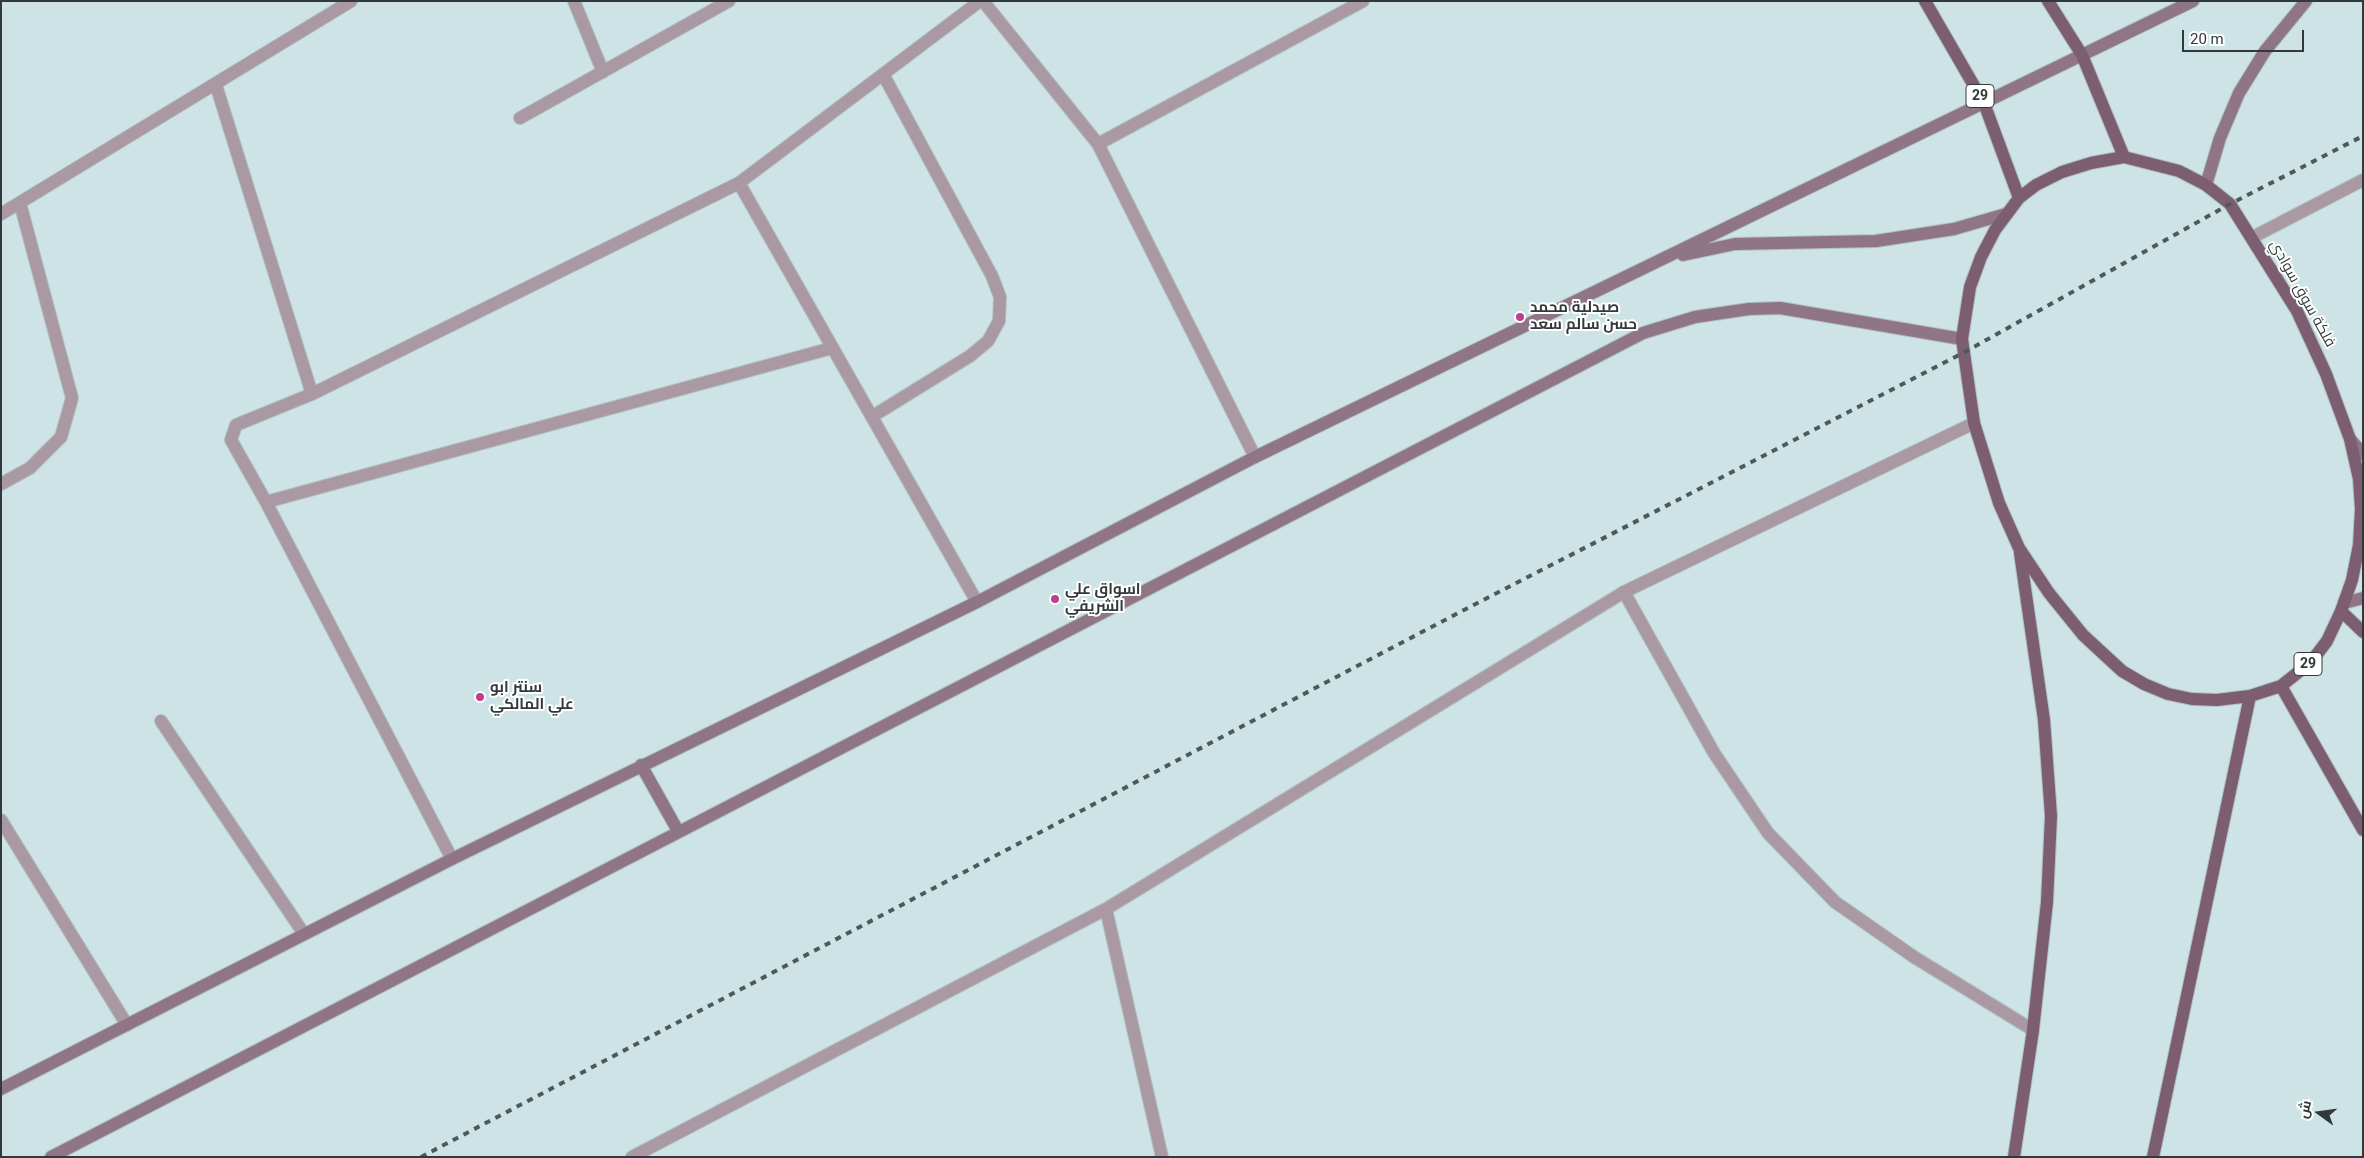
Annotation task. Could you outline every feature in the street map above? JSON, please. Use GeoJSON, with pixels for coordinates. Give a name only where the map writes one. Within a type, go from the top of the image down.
{"type":"FeatureCollection","features":[{"type":"Feature","properties":{"kind":"main road","name":"29"},"geometry":{"type":"LineString","coordinates":[[1926,1],[1984,103],[2019,198]]}},
{"type":"Feature","properties":{"kind":"main road"},"geometry":{"type":"LineString","coordinates":[[2048,1],[2082,55],[2124,157]]}},
{"type":"Feature","properties":{"kind":"main road","name":"فلكة سوق سوادي"},"geometry":{"type":"LineString","coordinates":[[2124,157],[2179,171],[2206,185],[2230,204],[2253,237],[2297,311],[2326,374],[2350,439],[2359,479],[2360,509],[2359,545],[2352,580],[2343,607],[2327,641],[2310,662],[2281,686],[2250,696],[2217,700],[2192,699],[2168,694],[2144,684],[2122,671],[2083,635],[2049,593],[2019,548],[1999,504],[1974,423],[1962,340],[1970,287],[1981,257],[2006,214],[2019,198],[2036,185],[2062,172],[2091,163],[2124,157]]}},
{"type":"Feature","properties":{"kind":"main road"},"geometry":{"type":"LineString","coordinates":[[2014,1157],[2033,1030],[2048,902],[2051,816],[2044,720],[2019,548]]}},
{"type":"Feature","properties":{"kind":"main road"},"geometry":{"type":"LineString","coordinates":[[2343,607],[2363,632]]}},
{"type":"Feature","properties":{"kind":"main road","name":"29"},"geometry":{"type":"LineString","coordinates":[[2281,686],[2363,830]]}},
{"type":"Feature","properties":{"kind":"main road"},"geometry":{"type":"LineString","coordinates":[[2153,1157],[2250,696]]}},
{"type":"Feature","properties":{"kind":"street"},"geometry":{"type":"LineString","coordinates":[[1,214],[216,85],[351,1]]}},
{"type":"Feature","properties":{"kind":"street"},"geometry":{"type":"LineString","coordinates":[[574,1],[603,72]]}},
{"type":"Feature","properties":{"kind":"street"},"geometry":{"type":"LineString","coordinates":[[520,118],[729,1]]}},
{"type":"Feature","properties":{"kind":"street"},"geometry":{"type":"LineString","coordinates":[[452,859],[266,502],[231,440],[236,424],[312,394],[739,183],[982,1],[1098,144],[1255,458]]}},
{"type":"Feature","properties":{"kind":"street"},"geometry":{"type":"LineString","coordinates":[[1098,144],[1363,1]]}},
{"type":"Feature","properties":{"kind":"street"},"geometry":{"type":"LineString","coordinates":[[1,1089],[452,859],[977,602],[1255,458],[2193,1]]}},
{"type":"Feature","properties":{"kind":"street"},"geometry":{"type":"LineString","coordinates":[[2206,185],[2220,138],[2239,93],[2265,51],[2306,1]]}},
{"type":"Feature","properties":{"kind":"street"},"geometry":{"type":"LineString","coordinates":[[873,416],[970,356],[988,341],[999,320],[1000,297],[992,276],[883,74]]}},
{"type":"Feature","properties":{"kind":"street"},"geometry":{"type":"LineString","coordinates":[[216,85],[312,394]]}},
{"type":"Feature","properties":{"kind":"street"},"geometry":{"type":"LineString","coordinates":[[2253,237],[2363,180]]}},
{"type":"Feature","properties":{"kind":"street"},"geometry":{"type":"LineString","coordinates":[[739,183],[977,602]]}},
{"type":"Feature","properties":{"kind":"street"},"geometry":{"type":"LineString","coordinates":[[1,484],[30,468],[61,437],[72,398],[20,203]]}},
{"type":"Feature","properties":{"kind":"street"},"geometry":{"type":"LineString","coordinates":[[1664,259],[1735,244],[1876,241],[1954,229],[2006,214]]}},
{"type":"Feature","properties":{"kind":"street"},"geometry":{"type":"LineString","coordinates":[[51,1157],[1643,333],[1695,317],[1749,308],[1780,308],[1962,340]]}},
{"type":"Feature","properties":{"kind":"street"},"geometry":{"type":"LineString","coordinates":[[266,502],[832,348]]}},
{"type":"Feature","properties":{"kind":"street"},"geometry":{"type":"LineString","coordinates":[[632,1157],[1106,909],[1624,592],[1974,423]]}},
{"type":"Feature","properties":{"kind":"street"},"geometry":{"type":"LineString","coordinates":[[2350,439],[2363,454]]}},
{"type":"Feature","properties":{"kind":"street"},"geometry":{"type":"LineString","coordinates":[[1624,592],[1714,753],[1768,833],[1835,902],[1914,958],[2033,1030]]}},
{"type":"Feature","properties":{"kind":"street"},"geometry":{"type":"LineString","coordinates":[[2343,607],[2363,598]]}},
{"type":"Feature","properties":{"kind":"street"},"geometry":{"type":"LineString","coordinates":[[161,721],[304,934]]}},
{"type":"Feature","properties":{"kind":"street"},"geometry":{"type":"LineString","coordinates":[[641,765],[678,831]]}},
{"type":"Feature","properties":{"kind":"street"},"geometry":{"type":"LineString","coordinates":[[1,820],[127,1025]]}},
{"type":"Feature","properties":{"kind":"street"},"geometry":{"type":"LineString","coordinates":[[1106,909],[1162,1157]]}},
{"type":"Feature","properties":{"kind":"railway"},"geometry":{"type":"LineString","coordinates":[[421,1157],[1464,610],[1963,353],[2230,204],[2363,136]]}},
{"type":"Feature","properties":{"kind":"place","name":"صيدلية محمد حسن سالم سعد"},"geometry":{"type":"Point","coordinates":[1520,317]}},
{"type":"Feature","properties":{"kind":"place","name":"اسواق علي الشريفي"},"geometry":{"type":"Point","coordinates":[1055,599]}},
{"type":"Feature","properties":{"kind":"place","name":"سنتر ابو علي المالكي"},"geometry":{"type":"Point","coordinates":[480,697]}}]}
